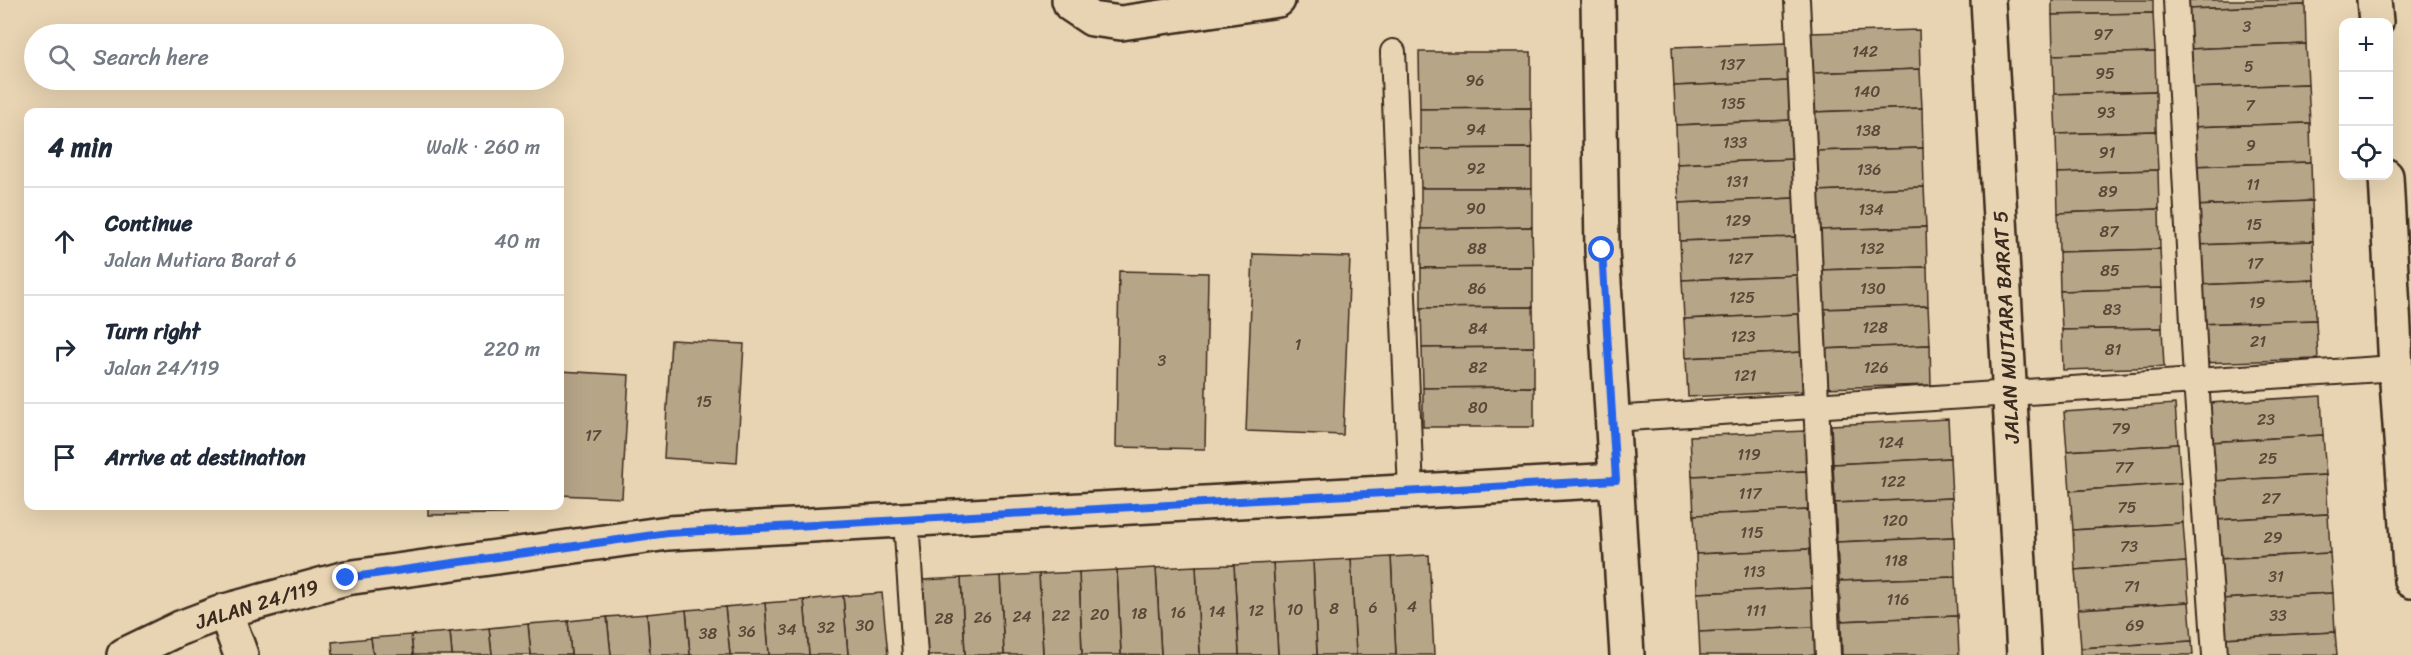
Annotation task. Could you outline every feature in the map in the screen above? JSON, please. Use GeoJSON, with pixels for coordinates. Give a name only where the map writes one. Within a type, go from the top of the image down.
{"type":"FeatureCollection","features":[{"type":"Feature","properties":{"kind":"street"},"geometry":{"type":"LineString","coordinates":[[1069,0],[1071,5],[1092,19],[1121,22],[1278,0]]}},
{"type":"Feature","properties":{"kind":"street"},"geometry":{"type":"LineString","coordinates":[[1598,0],[1602,250],[1627,655]]}},
{"type":"Feature","properties":{"kind":"street","name":"JALAN MUTIARA BARAT 5"},"geometry":{"type":"LineString","coordinates":[[1988,0],[2024,655]]}},
{"type":"Feature","properties":{"kind":"street"},"geometry":{"type":"LineString","coordinates":[[2374,0],[2376,18]]}},
{"type":"Feature","properties":{"kind":"street"},"geometry":{"type":"LineString","coordinates":[[2387,180],[2401,236],[2396,368],[2411,581]]}},
{"type":"Feature","properties":{"kind":"street","name":"JALAN 24/119"},"geometry":{"type":"LineString","coordinates":[[124,655],[180,628],[225,611],[346,578],[668,533],[1616,480]]}},
{"type":"Feature","properties":{"kind":"street"},"geometry":{"type":"LineString","coordinates":[[225,611],[242,655]]}},
{"type":"Feature","properties":{"kind":"lane"},"geometry":{"type":"LineString","coordinates":[[1797,0],[1828,655]]}},
{"type":"Feature","properties":{"kind":"lane"},"geometry":{"type":"LineString","coordinates":[[2176,0],[2196,380],[2215,655]]}},
{"type":"Feature","properties":{"kind":"lane"},"geometry":{"type":"LineString","coordinates":[[1392,52],[1411,492]]}},
{"type":"Feature","properties":{"kind":"lane"},"geometry":{"type":"LineString","coordinates":[[1612,419],[2396,368]]}},
{"type":"Feature","properties":{"kind":"lane"},"geometry":{"type":"LineString","coordinates":[[906,520],[915,655]]}},
{"type":"Feature","properties":{"kind":"building"},"geometry":{"type":"Polygon","coordinates":[[[2052,0],[2153,0],[2153,13],[2052,15],[2052,0]]]}},
{"type":"Feature","properties":{"kind":"building"},"geometry":{"type":"Polygon","coordinates":[[[2187,0],[2305,0],[2305,5],[2187,9],[2187,0]]]}},
{"type":"Feature","properties":{"kind":"building"},"geometry":{"type":"Polygon","coordinates":[[[2305,5],[2306,44],[2189,49],[2187,9],[2305,5]]]}},
{"type":"Feature","properties":{"kind":"building"},"geometry":{"type":"Polygon","coordinates":[[[2153,13],[2155,52],[2053,55],[2052,15],[2153,13]]]}},
{"type":"Feature","properties":{"kind":"building"},"geometry":{"type":"Polygon","coordinates":[[[1919,30],[1920,69],[1812,73],[1810,33],[1919,30]]]}},
{"type":"Feature","properties":{"kind":"building"},"geometry":{"type":"Polygon","coordinates":[[[1789,43],[1791,81],[1674,86],[1672,47],[1789,43]]]}},
{"type":"Feature","properties":{"kind":"building"},"geometry":{"type":"Polygon","coordinates":[[[2306,44],[2308,84],[2191,88],[2189,49],[2306,44]]]}},
{"type":"Feature","properties":{"kind":"building"},"geometry":{"type":"Polygon","coordinates":[[[1419,52],[1531,52],[1531,108],[1420,109],[1419,52]]]}},
{"type":"Feature","properties":{"kind":"building"},"geometry":{"type":"Polygon","coordinates":[[[2155,52],[2156,91],[2054,94],[2053,55],[2155,52]]]}},
{"type":"Feature","properties":{"kind":"building"},"geometry":{"type":"Polygon","coordinates":[[[1920,69],[1922,108],[1813,112],[1812,73],[1920,69]]]}},
{"type":"Feature","properties":{"kind":"building"},"geometry":{"type":"Polygon","coordinates":[[[1791,81],[1793,120],[1676,125],[1674,86],[1791,81]]]}},
{"type":"Feature","properties":{"kind":"building"},"geometry":{"type":"Polygon","coordinates":[[[2308,84],[2310,123],[2192,127],[2191,88],[2308,84]]]}},
{"type":"Feature","properties":{"kind":"building"},"geometry":{"type":"Polygon","coordinates":[[[2156,91],[2156,131],[2056,134],[2054,94],[2156,91]]]}},
{"type":"Feature","properties":{"kind":"building"},"geometry":{"type":"Polygon","coordinates":[[[1531,108],[1532,148],[1420,149],[1420,109],[1531,108]]]}},
{"type":"Feature","properties":{"kind":"building"},"geometry":{"type":"Polygon","coordinates":[[[1922,108],[1923,148],[1814,151],[1813,112],[1922,108]]]}},
{"type":"Feature","properties":{"kind":"building"},"geometry":{"type":"Polygon","coordinates":[[[1793,120],[1794,159],[1677,164],[1676,125],[1793,120]]]}},
{"type":"Feature","properties":{"kind":"building"},"geometry":{"type":"Polygon","coordinates":[[[2310,123],[2311,162],[2193,166],[2192,127],[2310,123]]]}},
{"type":"Feature","properties":{"kind":"building"},"geometry":{"type":"Polygon","coordinates":[[[2156,131],[2158,170],[2057,173],[2056,134],[2156,131]]]}},
{"type":"Feature","properties":{"kind":"building"},"geometry":{"type":"Polygon","coordinates":[[[1532,148],[1532,188],[1421,188],[1420,149],[1532,148]]]}},
{"type":"Feature","properties":{"kind":"building"},"geometry":{"type":"Polygon","coordinates":[[[1923,148],[1924,187],[1816,191],[1814,151],[1923,148]]]}},
{"type":"Feature","properties":{"kind":"building"},"geometry":{"type":"Polygon","coordinates":[[[1794,159],[1796,198],[1679,203],[1677,164],[1794,159]]]}},
{"type":"Feature","properties":{"kind":"building"},"geometry":{"type":"Polygon","coordinates":[[[2311,162],[2312,201],[2194,206],[2193,166],[2311,162]]]}},
{"type":"Feature","properties":{"kind":"building"},"geometry":{"type":"Polygon","coordinates":[[[2158,170],[2159,209],[2058,213],[2057,173],[2158,170]]]}},
{"type":"Feature","properties":{"kind":"building"},"geometry":{"type":"Polygon","coordinates":[[[1924,187],[1926,227],[1817,230],[1816,191],[1924,187]]]}},
{"type":"Feature","properties":{"kind":"building"},"geometry":{"type":"Polygon","coordinates":[[[1421,188],[1532,188],[1532,227],[1421,229],[1421,188]]]}},
{"type":"Feature","properties":{"kind":"building"},"geometry":{"type":"Polygon","coordinates":[[[1796,198],[1797,237],[1680,241],[1679,203],[1796,198]]]}},
{"type":"Feature","properties":{"kind":"building"},"geometry":{"type":"Polygon","coordinates":[[[2312,201],[2313,241],[2196,245],[2194,206],[2312,201]]]}},
{"type":"Feature","properties":{"kind":"building"},"geometry":{"type":"Polygon","coordinates":[[[2159,209],[2160,249],[2059,252],[2058,213],[2159,209]]]}},
{"type":"Feature","properties":{"kind":"building"},"geometry":{"type":"Polygon","coordinates":[[[1532,227],[1533,267],[1421,268],[1421,229],[1532,227]]]}},
{"type":"Feature","properties":{"kind":"building"},"geometry":{"type":"Polygon","coordinates":[[[1926,227],[1927,267],[1818,270],[1817,230],[1926,227]]]}},
{"type":"Feature","properties":{"kind":"building"},"geometry":{"type":"Polygon","coordinates":[[[1797,237],[1799,275],[1682,280],[1680,241],[1797,237]]]}},
{"type":"Feature","properties":{"kind":"building"},"geometry":{"type":"Polygon","coordinates":[[[2313,241],[2315,280],[2197,285],[2196,245],[2313,241]]]}},
{"type":"Feature","properties":{"kind":"building"},"geometry":{"type":"Polygon","coordinates":[[[2160,249],[2162,288],[2060,291],[2059,252],[2160,249]]]}},
{"type":"Feature","properties":{"kind":"building"},"geometry":{"type":"Polygon","coordinates":[[[1253,254],[1350,257],[1343,435],[1246,431],[1253,254]]]}},
{"type":"Feature","properties":{"kind":"building"},"geometry":{"type":"Polygon","coordinates":[[[1533,267],[1533,307],[1421,308],[1421,268],[1533,267]]]}},
{"type":"Feature","properties":{"kind":"building"},"geometry":{"type":"Polygon","coordinates":[[[1927,267],[1928,306],[1820,309],[1818,270],[1927,267]]]}},
{"type":"Feature","properties":{"kind":"building"},"geometry":{"type":"Polygon","coordinates":[[[1119,271],[1208,273],[1205,449],[1116,447],[1119,271]]]}},
{"type":"Feature","properties":{"kind":"building"},"geometry":{"type":"Polygon","coordinates":[[[1799,275],[1801,314],[1684,319],[1682,280],[1799,275]]]}},
{"type":"Feature","properties":{"kind":"building"},"geometry":{"type":"Polygon","coordinates":[[[2315,280],[2316,320],[2198,324],[2197,285],[2315,280]]]}},
{"type":"Feature","properties":{"kind":"building"},"geometry":{"type":"Polygon","coordinates":[[[2162,288],[2162,328],[2062,330],[2060,291],[2162,288]]]}},
{"type":"Feature","properties":{"kind":"building"},"geometry":{"type":"Polygon","coordinates":[[[1928,306],[1930,345],[1821,349],[1820,309],[1928,306]]]}},
{"type":"Feature","properties":{"kind":"building"},"geometry":{"type":"Polygon","coordinates":[[[1533,307],[1534,347],[1422,348],[1421,308],[1533,307]]]}},
{"type":"Feature","properties":{"kind":"building"},"geometry":{"type":"Polygon","coordinates":[[[1801,314],[1803,352],[1686,358],[1684,319],[1801,314]]]}},
{"type":"Feature","properties":{"kind":"building"},"geometry":{"type":"Polygon","coordinates":[[[2316,320],[2318,359],[2200,363],[2198,324],[2316,320]]]}},
{"type":"Feature","properties":{"kind":"building"},"geometry":{"type":"Polygon","coordinates":[[[2162,328],[2164,367],[2063,370],[2062,330],[2162,328]]]}},
{"type":"Feature","properties":{"kind":"building"},"geometry":{"type":"Polygon","coordinates":[[[671,340],[744,344],[737,463],[664,458],[671,340]]]}},
{"type":"Feature","properties":{"kind":"building"},"geometry":{"type":"Polygon","coordinates":[[[1930,345],[1931,385],[1822,388],[1821,349],[1930,345]]]}},
{"type":"Feature","properties":{"kind":"building"},"geometry":{"type":"Polygon","coordinates":[[[1534,347],[1534,387],[1423,388],[1422,348],[1534,347]]]}},
{"type":"Feature","properties":{"kind":"building"},"geometry":{"type":"Polygon","coordinates":[[[1803,352],[1805,391],[1688,397],[1686,358],[1803,352]]]}},
{"type":"Feature","properties":{"kind":"building"},"geometry":{"type":"Polygon","coordinates":[[[564,371],[629,375],[622,498],[564,495],[564,371]]]}},
{"type":"Feature","properties":{"kind":"building"},"geometry":{"type":"Polygon","coordinates":[[[1534,387],[1534,427],[1423,427],[1423,388],[1534,387]]]}},
{"type":"Feature","properties":{"kind":"building"},"geometry":{"type":"Polygon","coordinates":[[[2321,396],[2323,435],[2211,442],[2209,403],[2321,396]]]}},
{"type":"Feature","properties":{"kind":"building"},"geometry":{"type":"Polygon","coordinates":[[[2175,404],[2178,444],[2067,451],[2064,412],[2175,404]]]}},
{"type":"Feature","properties":{"kind":"building"},"geometry":{"type":"Polygon","coordinates":[[[1948,419],[1950,458],[1833,464],[1831,425],[1948,419]]]}},
{"type":"Feature","properties":{"kind":"building"},"geometry":{"type":"Polygon","coordinates":[[[1805,431],[1807,471],[1692,476],[1690,436],[1805,431]]]}},
{"type":"Feature","properties":{"kind":"building"},"geometry":{"type":"Polygon","coordinates":[[[2323,435],[2326,475],[2213,481],[2211,442],[2323,435]]]}},
{"type":"Feature","properties":{"kind":"building"},"geometry":{"type":"Polygon","coordinates":[[[2178,444],[2181,483],[2070,491],[2067,451],[2178,444]]]}},
{"type":"Feature","properties":{"kind":"building"},"geometry":{"type":"Polygon","coordinates":[[[1950,458],[1952,498],[1835,503],[1833,464],[1950,458]]]}},
{"type":"Feature","properties":{"kind":"building"},"geometry":{"type":"Polygon","coordinates":[[[1807,471],[1809,510],[1694,515],[1692,476],[1807,471]]]}},
{"type":"Feature","properties":{"kind":"building"},"geometry":{"type":"Polygon","coordinates":[[[2326,475],[2328,514],[2216,520],[2213,481],[2326,475]]]}},
{"type":"Feature","properties":{"kind":"building"},"geometry":{"type":"Polygon","coordinates":[[[2181,483],[2183,523],[2073,530],[2070,491],[2181,483]]]}},
{"type":"Feature","properties":{"kind":"building"},"geometry":{"type":"Polygon","coordinates":[[[1952,498],[1954,537],[1837,542],[1835,503],[1952,498]]]}},
{"type":"Feature","properties":{"kind":"building"},"geometry":{"type":"Polygon","coordinates":[[[428,510],[506,510],[506,514],[428,515],[428,510]]]}},
{"type":"Feature","properties":{"kind":"building"},"geometry":{"type":"Polygon","coordinates":[[[1809,510],[1810,549],[1696,554],[1694,515],[1809,510]]]}},
{"type":"Feature","properties":{"kind":"building"},"geometry":{"type":"Polygon","coordinates":[[[2328,514],[2330,553],[2218,559],[2216,520],[2328,514]]]}},
{"type":"Feature","properties":{"kind":"building"},"geometry":{"type":"Polygon","coordinates":[[[2183,523],[2186,562],[2075,570],[2073,530],[2183,523]]]}},
{"type":"Feature","properties":{"kind":"building"},"geometry":{"type":"Polygon","coordinates":[[[1954,537],[1955,577],[1839,581],[1837,542],[1954,537]]]}},
{"type":"Feature","properties":{"kind":"building"},"geometry":{"type":"Polygon","coordinates":[[[1810,549],[1812,588],[1697,593],[1696,554],[1810,549]]]}},
{"type":"Feature","properties":{"kind":"building"},"geometry":{"type":"Polygon","coordinates":[[[2330,553],[2333,593],[2221,599],[2218,559],[2330,553]]]}},
{"type":"Feature","properties":{"kind":"building"},"geometry":{"type":"Polygon","coordinates":[[[1429,555],[1434,655],[1396,655],[1391,557],[1429,555]]]}},
{"type":"Feature","properties":{"kind":"building"},"geometry":{"type":"Polygon","coordinates":[[[1391,557],[1396,655],[1356,655],[1351,559],[1391,557]]]}},
{"type":"Feature","properties":{"kind":"building"},"geometry":{"type":"Polygon","coordinates":[[[1351,559],[1356,655],[1317,655],[1313,561],[1351,559]]]}},
{"type":"Feature","properties":{"kind":"building"},"geometry":{"type":"Polygon","coordinates":[[[1313,561],[1317,655],[1278,655],[1273,563],[1313,561]]]}},
{"type":"Feature","properties":{"kind":"building"},"geometry":{"type":"Polygon","coordinates":[[[2186,562],[2189,602],[2078,609],[2075,570],[2186,562]]]}},
{"type":"Feature","properties":{"kind":"building"},"geometry":{"type":"Polygon","coordinates":[[[1273,563],[1278,655],[1239,655],[1234,565],[1273,563]]]}},
{"type":"Feature","properties":{"kind":"building"},"geometry":{"type":"Polygon","coordinates":[[[1234,565],[1239,655],[1200,655],[1196,566],[1234,565]]]}},
{"type":"Feature","properties":{"kind":"building"},"geometry":{"type":"Polygon","coordinates":[[[1196,566],[1200,655],[1161,655],[1156,568],[1196,566]]]}},
{"type":"Feature","properties":{"kind":"building"},"geometry":{"type":"Polygon","coordinates":[[[1156,568],[1161,655],[1121,655],[1117,570],[1156,568]]]}},
{"type":"Feature","properties":{"kind":"building"},"geometry":{"type":"Polygon","coordinates":[[[1117,570],[1121,655],[1082,655],[1079,572],[1117,570]]]}},
{"type":"Feature","properties":{"kind":"building"},"geometry":{"type":"Polygon","coordinates":[[[1079,572],[1082,655],[1043,655],[1039,574],[1079,572]]]}},
{"type":"Feature","properties":{"kind":"building"},"geometry":{"type":"Polygon","coordinates":[[[1039,574],[1043,655],[1004,655],[1000,576],[1039,574]]]}},
{"type":"Feature","properties":{"kind":"building"},"geometry":{"type":"Polygon","coordinates":[[[1000,576],[1004,655],[965,655],[961,578],[1000,576]]]}},
{"type":"Feature","properties":{"kind":"building"},"geometry":{"type":"Polygon","coordinates":[[[1955,577],[1957,616],[1841,621],[1839,581],[1955,577]]]}},
{"type":"Feature","properties":{"kind":"building"},"geometry":{"type":"Polygon","coordinates":[[[961,578],[965,655],[926,655],[922,580],[961,578]]]}},
{"type":"Feature","properties":{"kind":"building"},"geometry":{"type":"Polygon","coordinates":[[[1812,588],[1814,627],[1699,632],[1697,593],[1812,588]]]}},
{"type":"Feature","properties":{"kind":"building"},"geometry":{"type":"Polygon","coordinates":[[[882,593],[888,655],[848,655],[843,596],[882,593]]]}},
{"type":"Feature","properties":{"kind":"building"},"geometry":{"type":"Polygon","coordinates":[[[2333,593],[2335,632],[2223,638],[2221,599],[2333,593]]]}},
{"type":"Feature","properties":{"kind":"building"},"geometry":{"type":"Polygon","coordinates":[[[843,596],[848,655],[809,655],[804,600],[843,596]]]}},
{"type":"Feature","properties":{"kind":"building"},"geometry":{"type":"Polygon","coordinates":[[[804,600],[809,655],[769,655],[765,603],[804,600]]]}},
{"type":"Feature","properties":{"kind":"building"},"geometry":{"type":"Polygon","coordinates":[[[2189,602],[2192,641],[2081,648],[2078,609],[2189,602]]]}},
{"type":"Feature","properties":{"kind":"building"},"geometry":{"type":"Polygon","coordinates":[[[765,603],[769,655],[730,655],[725,607],[765,603]]]}},
{"type":"Feature","properties":{"kind":"building"},"geometry":{"type":"Polygon","coordinates":[[[725,607],[730,655],[690,655],[686,610],[725,607]]]}},
{"type":"Feature","properties":{"kind":"building"},"geometry":{"type":"Polygon","coordinates":[[[686,610],[690,655],[650,655],[647,614],[686,610]]]}},
{"type":"Feature","properties":{"kind":"building"},"geometry":{"type":"Polygon","coordinates":[[[647,614],[650,655],[611,655],[607,617],[647,614]]]}},
{"type":"Feature","properties":{"kind":"building"},"geometry":{"type":"Polygon","coordinates":[[[1957,616],[1959,655],[1842,655],[1841,621],[1957,616]]]}},
{"type":"Feature","properties":{"kind":"building"},"geometry":{"type":"Polygon","coordinates":[[[607,617],[611,655],[571,655],[568,621],[607,617]]]}},
{"type":"Feature","properties":{"kind":"building"},"geometry":{"type":"Polygon","coordinates":[[[568,621],[571,655],[531,655],[528,624],[568,621]]]}},
{"type":"Feature","properties":{"kind":"building"},"geometry":{"type":"Polygon","coordinates":[[[528,624],[531,655],[492,655],[489,628],[528,624]]]}},
{"type":"Feature","properties":{"kind":"building"},"geometry":{"type":"Polygon","coordinates":[[[1814,627],[1815,655],[1700,655],[1699,632],[1814,627]]]}},
{"type":"Feature","properties":{"kind":"building"},"geometry":{"type":"Polygon","coordinates":[[[489,628],[492,655],[452,655],[450,632],[489,628]]]}},
{"type":"Feature","properties":{"kind":"building"},"geometry":{"type":"Polygon","coordinates":[[[450,632],[452,655],[413,655],[411,635],[450,632]]]}},
{"type":"Feature","properties":{"kind":"building"},"geometry":{"type":"Polygon","coordinates":[[[2335,632],[2337,655],[2224,655],[2223,638],[2335,632]]]}},
{"type":"Feature","properties":{"kind":"building"},"geometry":{"type":"Polygon","coordinates":[[[411,635],[413,655],[373,655],[371,638],[411,635]]]}},
{"type":"Feature","properties":{"kind":"building"},"geometry":{"type":"Polygon","coordinates":[[[371,638],[373,655],[333,655],[332,642],[371,638]]]}},
{"type":"Feature","properties":{"kind":"building"},"geometry":{"type":"Polygon","coordinates":[[[2192,641],[2193,655],[2081,655],[2081,648],[2192,641]]]}},
{"type":"Feature","properties":{"kind":"route"},"geometry":{"type":"LineString","coordinates":[[346,578],[668,533],[1616,480],[1602,250]]}}]}
